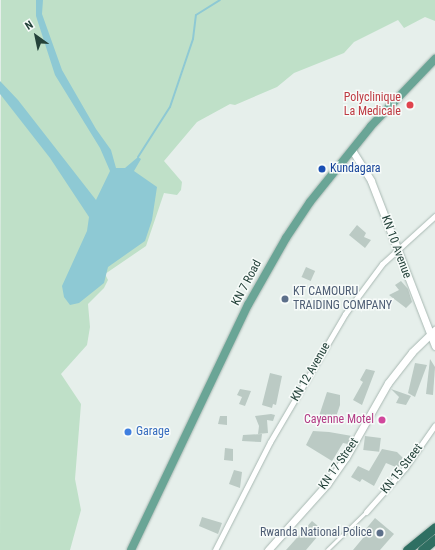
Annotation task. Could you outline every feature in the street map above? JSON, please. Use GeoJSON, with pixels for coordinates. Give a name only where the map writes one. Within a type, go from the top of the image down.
{"type":"FeatureCollection","features":[{"type":"Feature","properties":{"kind":"highway"},"geometry":{"type":"LineString","coordinates":[[407,550],[435,527]]}},
{"type":"Feature","properties":{"kind":"highway"},"geometry":{"type":"LineString","coordinates":[[422,550],[435,540]]}},
{"type":"Feature","properties":{"kind":"main road","name":"KN 7 Road"},"geometry":{"type":"LineString","coordinates":[[131,550],[265,274],[310,202],[371,126],[435,59]]}},
{"type":"Feature","properties":{"kind":"street","name":"KN 10 Avenue"},"geometry":{"type":"LineString","coordinates":[[352,150],[371,181],[396,249],[432,332],[435,346]]}},
{"type":"Feature","properties":{"kind":"street","name":"KN 12 Avenue"},"geometry":{"type":"LineString","coordinates":[[215,550],[270,442],[338,326],[370,278],[396,249],[435,216]]}},
{"type":"Feature","properties":{"kind":"street","name":"KN 17 Street"},"geometry":{"type":"LineString","coordinates":[[268,550],[327,484],[346,458],[388,383],[432,332]]}},
{"type":"Feature","properties":{"kind":"street","name":"KN 15 Street"},"geometry":{"type":"LineString","coordinates":[[366,512],[405,468],[435,425]]}},
{"type":"Feature","properties":{"kind":"lane"},"geometry":{"type":"LineString","coordinates":[[327,550],[366,512]]}},
{"type":"Feature","properties":{"kind":"green space"},"geometry":{"type":"Polygon","coordinates":[[[1,0],[435,0],[435,21],[425,17],[404,28],[398,20],[354,42],[344,53],[294,73],[277,87],[235,105],[230,104],[197,122],[164,161],[182,182],[181,190],[177,195],[164,193],[146,246],[105,274],[108,280],[104,288],[88,304],[90,327],[87,345],[61,374],[81,404],[75,479],[81,510],[70,550],[0,550],[1,0]]]}},
{"type":"Feature","properties":{"kind":"water"},"geometry":{"type":"Polygon","coordinates":[[[36,0],[43,0],[42,14],[62,70],[96,129],[111,150],[116,168],[125,168],[138,157],[141,159],[134,171],[157,187],[152,220],[145,241],[108,267],[104,283],[79,303],[70,305],[64,297],[62,286],[87,231],[89,217],[50,158],[0,94],[0,81],[18,100],[96,200],[110,171],[100,148],[55,75],[36,16],[36,0]]]}},
{"type":"Feature","properties":{"kind":"building"},"geometry":{"type":"Polygon","coordinates":[[[357,225],[366,233],[364,237],[371,240],[365,248],[349,235],[357,225]]]}},
{"type":"Feature","properties":{"kind":"building"},"geometry":{"type":"Polygon","coordinates":[[[306,267],[315,271],[311,281],[302,277],[306,267]]]}},
{"type":"Feature","properties":{"kind":"building"},"geometry":{"type":"Polygon","coordinates":[[[401,281],[408,289],[412,302],[406,308],[389,295],[399,290],[395,285],[401,281]]]}},
{"type":"Feature","properties":{"kind":"building"},"geometry":{"type":"Polygon","coordinates":[[[430,359],[435,367],[433,395],[426,394],[430,359]]]}},
{"type":"Feature","properties":{"kind":"building"},"geometry":{"type":"Polygon","coordinates":[[[415,363],[427,365],[415,397],[408,393],[415,363]]]}},
{"type":"Feature","properties":{"kind":"building"},"geometry":{"type":"Polygon","coordinates":[[[366,369],[375,371],[362,405],[353,400],[363,382],[360,380],[366,369]]]}},
{"type":"Feature","properties":{"kind":"building"},"geometry":{"type":"Polygon","coordinates":[[[270,373],[282,376],[276,405],[273,404],[272,408],[262,405],[270,373]]]}},
{"type":"Feature","properties":{"kind":"building"},"geometry":{"type":"Polygon","coordinates":[[[240,389],[251,391],[245,406],[239,404],[242,397],[237,395],[240,389]]]}},
{"type":"Feature","properties":{"kind":"building"},"geometry":{"type":"Polygon","coordinates":[[[391,389],[411,396],[406,405],[396,403],[399,397],[391,389]]]}},
{"type":"Feature","properties":{"kind":"building"},"geometry":{"type":"Polygon","coordinates":[[[327,392],[340,395],[340,405],[335,420],[319,416],[327,392]]]}},
{"type":"Feature","properties":{"kind":"building"},"geometry":{"type":"Polygon","coordinates":[[[275,415],[273,421],[267,420],[268,433],[258,434],[259,426],[255,416],[275,415]]]}},
{"type":"Feature","properties":{"kind":"building"},"geometry":{"type":"Polygon","coordinates":[[[220,416],[227,416],[227,425],[218,424],[220,416]]]}},
{"type":"Feature","properties":{"kind":"building"},"geometry":{"type":"Polygon","coordinates":[[[313,431],[352,436],[348,444],[343,443],[332,461],[306,445],[313,431]]]}},
{"type":"Feature","properties":{"kind":"building"},"geometry":{"type":"Polygon","coordinates":[[[262,434],[261,442],[242,441],[243,435],[262,434]]]}},
{"type":"Feature","properties":{"kind":"building"},"geometry":{"type":"Polygon","coordinates":[[[365,436],[381,438],[379,452],[363,450],[365,436]]]}},
{"type":"Feature","properties":{"kind":"building"},"geometry":{"type":"Polygon","coordinates":[[[225,448],[233,449],[233,461],[224,460],[225,448]]]}},
{"type":"Feature","properties":{"kind":"building"},"geometry":{"type":"Polygon","coordinates":[[[382,449],[397,452],[404,459],[398,468],[386,463],[374,486],[362,479],[360,482],[351,477],[358,466],[369,471],[382,449]]]}},
{"type":"Feature","properties":{"kind":"building"},"geometry":{"type":"Polygon","coordinates":[[[234,470],[242,472],[240,488],[229,484],[234,470]]]}},
{"type":"Feature","properties":{"kind":"building"},"geometry":{"type":"Polygon","coordinates":[[[202,517],[222,523],[218,534],[199,526],[202,517]]]}},
{"type":"Feature","properties":{"kind":"building","name":"Rwanda National Police"},"geometry":{"type":"Polygon","coordinates":[[[375,518],[394,534],[380,550],[353,550],[368,532],[365,530],[375,518]]]}},
{"type":"Feature","properties":{"kind":"building"},"geometry":{"type":"Polygon","coordinates":[[[312,521],[323,530],[306,550],[286,550],[312,521]]]}},
{"type":"Feature","properties":{"kind":"waterway"},"geometry":{"type":"LineString","coordinates":[[138,157],[170,107],[193,39],[196,15],[220,0]]}},
{"type":"Feature","properties":{"kind":"place","name":"Polyclinique La Medicale"},"geometry":{"type":"Point","coordinates":[410,105]}},
{"type":"Feature","properties":{"kind":"place","name":"Kundagara"},"geometry":{"type":"Point","coordinates":[322,169]}},
{"type":"Feature","properties":{"kind":"place","name":"KT CAMOURU TRAIDING COMPANY"},"geometry":{"type":"Point","coordinates":[285,299]}},
{"type":"Feature","properties":{"kind":"place","name":"Cayenne Motel"},"geometry":{"type":"Point","coordinates":[382,420]}},
{"type":"Feature","properties":{"kind":"place","name":"Garage"},"geometry":{"type":"Point","coordinates":[128,432]}},
{"type":"Feature","properties":{"kind":"place","name":"Rwanda National Police"},"geometry":{"type":"Point","coordinates":[380,533]}}]}
